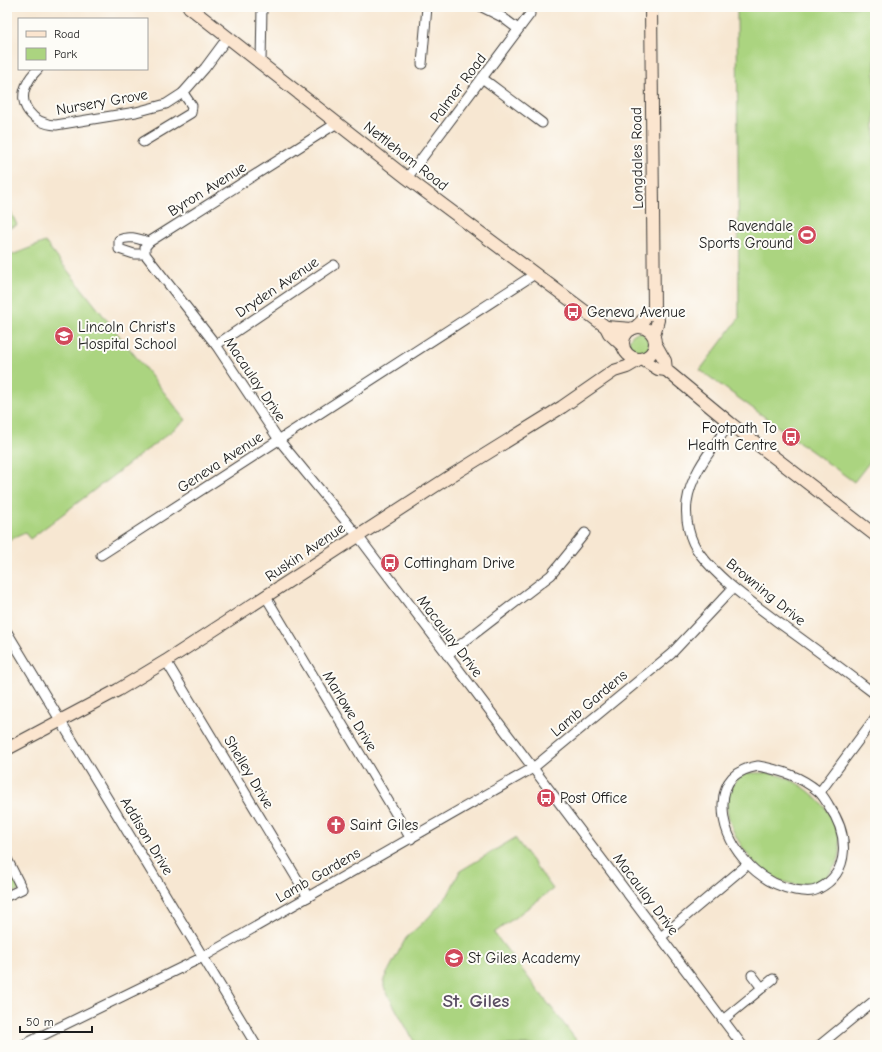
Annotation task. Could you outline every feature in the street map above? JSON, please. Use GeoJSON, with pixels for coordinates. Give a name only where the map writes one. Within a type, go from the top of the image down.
{"type":"FeatureCollection","features":[{"type":"Feature","properties":{"kind":"main road","name":"Nettleham Road"},"geometry":{"type":"LineString","coordinates":[[188,7],[408,178],[606,327],[609,333],[624,347]]}},
{"type":"Feature","properties":{"kind":"main road","name":"Longdales Road"},"geometry":{"type":"LineString","coordinates":[[651,7],[654,308],[658,320],[655,340]]}},
{"type":"Feature","properties":{"kind":"main road"},"geometry":{"type":"LineString","coordinates":[[614,371],[624,347],[624,336],[654,308]]}},
{"type":"Feature","properties":{"kind":"main road"},"geometry":{"type":"LineString","coordinates":[[606,327],[647,329],[655,340],[665,361],[666,370]]}},
{"type":"Feature","properties":{"kind":"main road"},"geometry":{"type":"LineString","coordinates":[[640,359],[651,355],[655,340]]}},
{"type":"Feature","properties":{"kind":"main road"},"geometry":{"type":"LineString","coordinates":[[624,347],[630,356],[640,359],[658,369],[666,370],[730,423],[875,535]]}},
{"type":"Feature","properties":{"kind":"main road","name":"Ruskin Avenue"},"geometry":{"type":"LineString","coordinates":[[7,749],[118,690],[166,661],[512,437],[562,407],[614,371],[627,367],[640,359]]}},
{"type":"Feature","properties":{"kind":"street"},"geometry":{"type":"LineString","coordinates":[[262,7],[262,63]]}},
{"type":"Feature","properties":{"kind":"street"},"geometry":{"type":"LineString","coordinates":[[422,64],[427,7]]}},
{"type":"Feature","properties":{"kind":"street"},"geometry":{"type":"LineString","coordinates":[[482,7],[502,17],[518,30]]}},
{"type":"Feature","properties":{"kind":"street","name":"Palmer Road"},"geometry":{"type":"LineString","coordinates":[[408,178],[530,14]]}},
{"type":"Feature","properties":{"kind":"street","name":"Nursery Grove"},"geometry":{"type":"LineString","coordinates":[[37,70],[27,82],[24,94],[25,106],[30,115],[37,121],[47,125],[56,125],[136,112],[166,104],[184,93],[228,37]]}},
{"type":"Feature","properties":{"kind":"street"},"geometry":{"type":"LineString","coordinates":[[482,78],[542,123]]}},
{"type":"Feature","properties":{"kind":"street"},"geometry":{"type":"LineString","coordinates":[[143,142],[191,113],[192,106],[184,93]]}},
{"type":"Feature","properties":{"kind":"street","name":"Byron Avenue"},"geometry":{"type":"LineString","coordinates":[[149,242],[337,123]]}},
{"type":"Feature","properties":{"kind":"street"},"geometry":{"type":"LineString","coordinates":[[124,238],[149,242],[145,247],[146,254],[124,252],[119,249],[119,240],[124,238]]}},
{"type":"Feature","properties":{"kind":"street","name":"Macaulay Drive"},"geometry":{"type":"LineString","coordinates":[[146,254],[216,346],[279,440],[358,536],[742,1045]]}},
{"type":"Feature","properties":{"kind":"street","name":"Dryden Avenue"},"geometry":{"type":"LineString","coordinates":[[216,346],[334,265]]}},
{"type":"Feature","properties":{"kind":"street","name":"Geneva Avenue"},"geometry":{"type":"LineString","coordinates":[[101,556],[535,274]]}},
{"type":"Feature","properties":{"kind":"street","name":"Browning Drive"},"geometry":{"type":"LineString","coordinates":[[730,423],[696,475],[687,501],[688,526],[692,542],[699,554],[733,588],[875,694]]}},
{"type":"Feature","properties":{"kind":"street"},"geometry":{"type":"LineString","coordinates":[[447,655],[551,575],[585,533]]}},
{"type":"Feature","properties":{"kind":"street","name":"Lamb Gardens"},"geometry":{"type":"LineString","coordinates":[[23,1045],[203,957],[533,768],[671,654],[733,588]]}},
{"type":"Feature","properties":{"kind":"street","name":"Marlowe Drive"},"geometry":{"type":"LineString","coordinates":[[266,597],[411,839]]}},
{"type":"Feature","properties":{"kind":"street","name":"Addison Drive"},"geometry":{"type":"LineString","coordinates":[[7,632],[256,1045]]}},
{"type":"Feature","properties":{"kind":"street","name":"Shelley Drive"},"geometry":{"type":"LineString","coordinates":[[166,661],[308,897]]}},
{"type":"Feature","properties":{"kind":"street"},"geometry":{"type":"LineString","coordinates":[[820,792],[875,718]]}},
{"type":"Feature","properties":{"kind":"street"},"geometry":{"type":"LineString","coordinates":[[758,766],[782,771],[794,776],[820,792],[836,816],[842,836],[844,855],[839,870],[833,879],[815,890],[804,892],[776,884],[762,876],[748,864],[729,839],[723,816],[724,792],[731,778],[744,769],[758,766]]}},
{"type":"Feature","properties":{"kind":"street"},"geometry":{"type":"LineString","coordinates":[[7,859],[22,889],[7,896]]}},
{"type":"Feature","properties":{"kind":"street"},"geometry":{"type":"LineString","coordinates":[[661,937],[748,864]]}},
{"type":"Feature","properties":{"kind":"street"},"geometry":{"type":"LineString","coordinates":[[752,975],[762,988]]}},
{"type":"Feature","properties":{"kind":"street"},"geometry":{"type":"LineString","coordinates":[[723,1020],[773,979]]}},
{"type":"Feature","properties":{"kind":"street"},"geometry":{"type":"LineString","coordinates":[[820,1045],[875,1000]]}},
{"type":"Feature","properties":{"kind":"green space","name":"Ravendale Sports Ground"},"geometry":{"type":"Polygon","coordinates":[[[737,7],[875,7],[875,455],[854,482],[700,370],[739,318],[737,7]]]}},
{"type":"Feature","properties":{"kind":"green space"},"geometry":{"type":"Polygon","coordinates":[[[10,210],[17,225],[7,229],[7,211],[10,210]]]}},
{"type":"Feature","properties":{"kind":"green space","name":"Lincoln Christ's Hospital School"},"geometry":{"type":"Polygon","coordinates":[[[45,242],[186,420],[30,539],[25,533],[7,541],[7,257],[45,242]]]}},
{"type":"Feature","properties":{"kind":"green space"},"geometry":{"type":"Polygon","coordinates":[[[640,332],[648,335],[651,343],[648,351],[640,354],[632,351],[629,343],[632,335],[640,332]]]}},
{"type":"Feature","properties":{"kind":"green space"},"geometry":{"type":"Polygon","coordinates":[[[748,773],[773,774],[793,781],[804,787],[814,796],[831,816],[840,840],[840,853],[835,866],[825,879],[819,883],[809,885],[796,885],[779,880],[758,866],[739,843],[728,816],[727,803],[729,791],[732,785],[739,778],[748,773]]]}},
{"type":"Feature","properties":{"kind":"green space","name":"St Giles Academy"},"geometry":{"type":"Polygon","coordinates":[[[515,838],[553,889],[494,933],[580,1045],[416,1045],[384,987],[384,979],[406,938],[429,917],[448,895],[460,871],[515,838]]]}},
{"type":"Feature","properties":{"kind":"green space"},"geometry":{"type":"Polygon","coordinates":[[[7,859],[22,889],[7,896],[7,859]]]}},
{"type":"Feature","properties":{"kind":"place","name":"Ravendale Sports Ground"},"geometry":{"type":"Point","coordinates":[807,235]}},
{"type":"Feature","properties":{"kind":"place","name":"Geneva Avenue"},"geometry":{"type":"Point","coordinates":[573,312]}},
{"type":"Feature","properties":{"kind":"place","name":"Lincoln Christ's Hospital School"},"geometry":{"type":"Point","coordinates":[64,336]}},
{"type":"Feature","properties":{"kind":"place","name":"Footpath To Health Centre"},"geometry":{"type":"Point","coordinates":[791,437]}},
{"type":"Feature","properties":{"kind":"place","name":"Cottingham Drive"},"geometry":{"type":"Point","coordinates":[390,563]}},
{"type":"Feature","properties":{"kind":"place","name":"Post Office"},"geometry":{"type":"Point","coordinates":[546,798]}},
{"type":"Feature","properties":{"kind":"place","name":"Saint Giles"},"geometry":{"type":"Point","coordinates":[336,825]}},
{"type":"Feature","properties":{"kind":"place","name":"St Giles Academy"},"geometry":{"type":"Point","coordinates":[454,958]}},
{"type":"Feature","properties":{"kind":"district","name":"St. Giles"},"geometry":{"type":"Point","coordinates":[476,1001]}}]}
